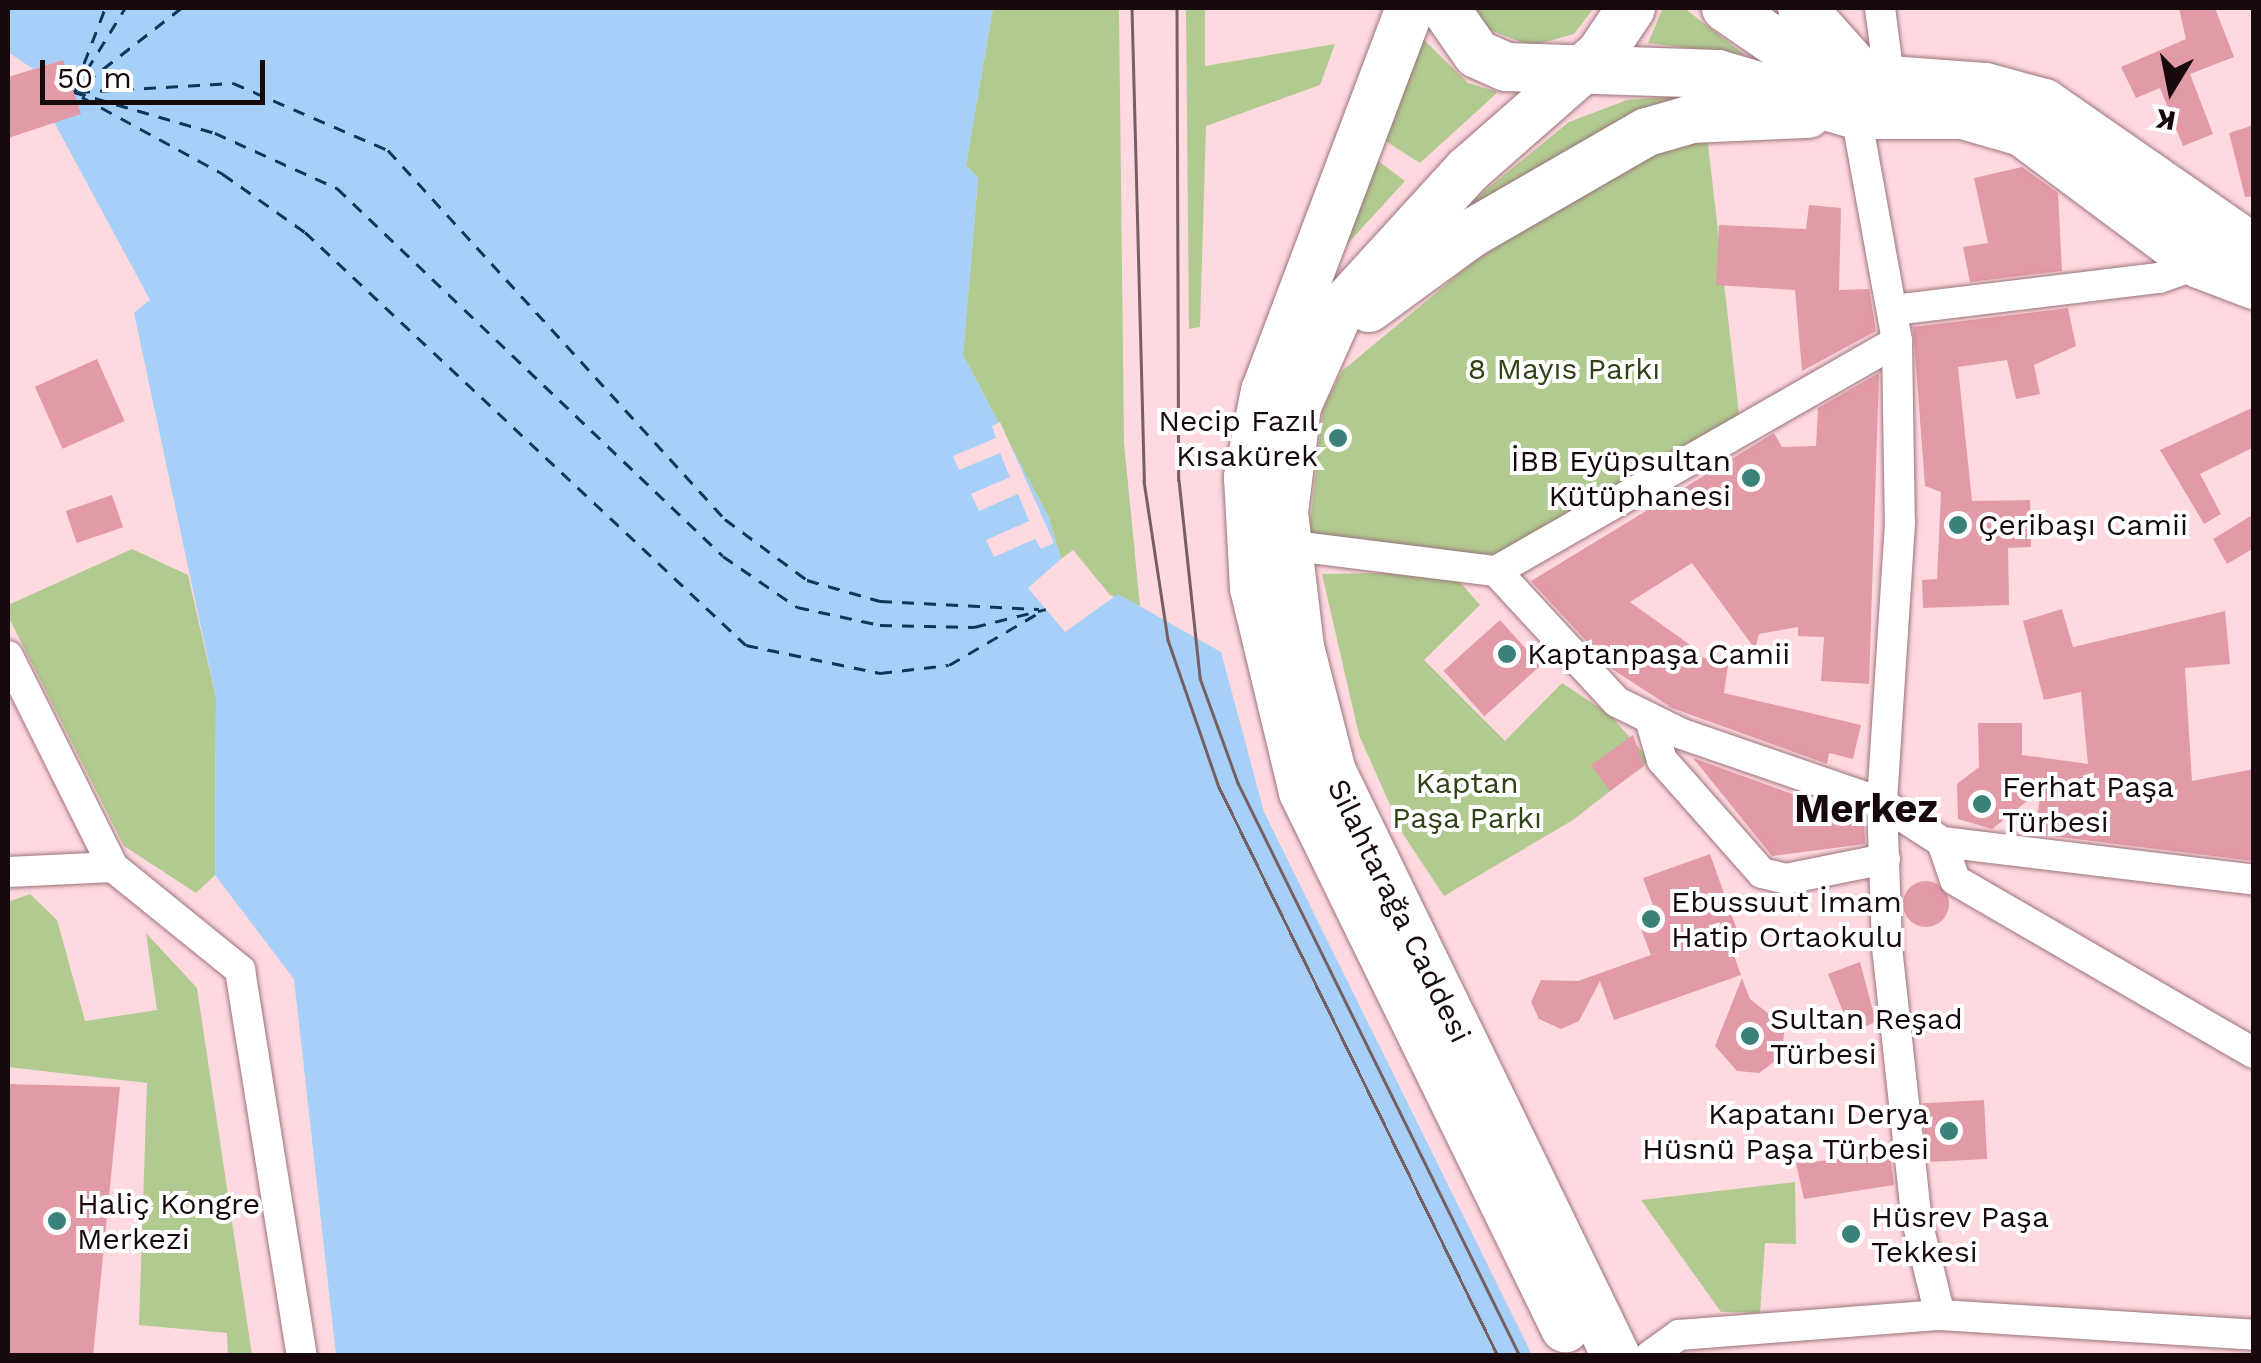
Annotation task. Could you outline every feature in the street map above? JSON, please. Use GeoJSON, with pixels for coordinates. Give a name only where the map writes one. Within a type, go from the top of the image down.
{"type":"FeatureCollection","features":[{"type":"Feature","properties":{"kind":"main road","name":"Silahtarağa Caddesi"},"geometry":{"type":"LineString","coordinates":[[1410,8],[1297,291],[1257,422],[1248,477],[1254,588],[1304,792],[1579,1356]]}},
{"type":"Feature","properties":{"kind":"main road"},"geometry":{"type":"LineString","coordinates":[[1445,8],[1491,61],[1718,74],[1877,94],[2022,132],[2198,264],[2254,285]]}},
{"type":"Feature","properties":{"kind":"main road","name":"Silahtarağa Caddesi"},"geometry":{"type":"LineString","coordinates":[[1616,1356],[1342,797],[1300,647],[1286,546],[1285,474],[1306,378],[1333,321],[1386,252],[1583,69],[1631,8]]}},
{"type":"Feature","properties":{"kind":"main road"},"geometry":{"type":"LineString","coordinates":[[1726,8],[1799,58],[1877,94]]}},
{"type":"Feature","properties":{"kind":"main road"},"geometry":{"type":"LineString","coordinates":[[1802,8],[1877,94]]}},
{"type":"Feature","properties":{"kind":"main road"},"geometry":{"type":"LineString","coordinates":[[1306,378],[1398,281],[1647,132],[1877,94],[1985,87],[2044,103],[2254,249]]}},
{"type":"Feature","properties":{"kind":"street"},"geometry":{"type":"LineString","coordinates":[[1880,8],[1877,94],[1898,341],[1900,523],[1882,803],[1884,859],[1916,1221],[1940,1314]]}},
{"type":"Feature","properties":{"kind":"street"},"geometry":{"type":"LineString","coordinates":[[1894,310],[2159,278],[2198,264]]}},
{"type":"Feature","properties":{"kind":"street"},"geometry":{"type":"LineString","coordinates":[[1286,546],[1496,571],[1898,341]]}},
{"type":"Feature","properties":{"kind":"street"},"geometry":{"type":"LineString","coordinates":[[1496,571],[1566,656],[1651,722],[1882,803],[1942,842],[2254,880]]}},
{"type":"Feature","properties":{"kind":"street"},"geometry":{"type":"LineString","coordinates":[[8,656],[113,867],[240,970],[302,1356]]}},
{"type":"Feature","properties":{"kind":"street"},"geometry":{"type":"LineString","coordinates":[[1651,722],[1662,760],[1762,873],[1786,879],[1884,859]]}},
{"type":"Feature","properties":{"kind":"street"},"geometry":{"type":"LineString","coordinates":[[1942,842],[1955,880],[2254,1053]]}},
{"type":"Feature","properties":{"kind":"street"},"geometry":{"type":"LineString","coordinates":[[8,872],[113,867]]}},
{"type":"Feature","properties":{"kind":"street"},"geometry":{"type":"LineString","coordinates":[[1650,1356],[1679,1335],[1940,1314],[2254,1335]]}},
{"type":"Feature","properties":{"kind":"green space"},"geometry":{"type":"Polygon","coordinates":[[[993,8],[1119,8],[1124,443],[1140,606],[1110,595],[1073,550],[1061,559],[1049,518],[963,355],[978,178],[966,165],[993,8]]]}},
{"type":"Feature","properties":{"kind":"green space"},"geometry":{"type":"Polygon","coordinates":[[[1186,8],[1205,8],[1205,66],[1335,44],[1320,85],[1206,126],[1200,327],[1189,329],[1186,8]]]}},
{"type":"Feature","properties":{"kind":"green space"},"geometry":{"type":"Polygon","coordinates":[[[1474,8],[1594,8],[1574,34],[1531,46],[1490,30],[1474,8]]]}},
{"type":"Feature","properties":{"kind":"green space"},"geometry":{"type":"Polygon","coordinates":[[[1663,8],[1684,8],[1745,55],[1648,43],[1663,8]]]}},
{"type":"Feature","properties":{"kind":"green space"},"geometry":{"type":"Polygon","coordinates":[[[1422,38],[1468,83],[1498,92],[1420,163],[1376,135],[1422,38]]]}},
{"type":"Feature","properties":{"kind":"green space"},"geometry":{"type":"Polygon","coordinates":[[[1689,95],[1477,208],[1471,202],[1569,122],[1627,100],[1689,95]]]}},
{"type":"Feature","properties":{"kind":"green space","name":"8 Mayıs Parkı"},"geometry":{"type":"Polygon","coordinates":[[[1707,136],[1740,422],[1495,578],[1308,542],[1323,408],[1342,371],[1472,263],[1610,172],[1707,136]]]}},
{"type":"Feature","properties":{"kind":"green space"},"geometry":{"type":"Polygon","coordinates":[[[1369,154],[1405,181],[1339,253],[1369,154]]]}},
{"type":"Feature","properties":{"kind":"green space"},"geometry":{"type":"Polygon","coordinates":[[[132,549],[188,575],[216,698],[215,875],[196,893],[124,846],[8,616],[8,605],[132,549]]]}},
{"type":"Feature","properties":{"kind":"green space","name":"Kaptan Paşa Parkı"},"geometry":{"type":"Polygon","coordinates":[[[1383,573],[1459,581],[1480,605],[1424,660],[1505,741],[1562,683],[1609,714],[1650,760],[1573,820],[1444,896],[1403,834],[1359,735],[1322,574],[1383,573]]]}},
{"type":"Feature","properties":{"kind":"green space"},"geometry":{"type":"Polygon","coordinates":[[[30,894],[57,920],[85,1021],[157,1010],[146,933],[197,988],[252,1355],[228,1355],[227,1333],[139,1325],[147,1083],[8,1067],[8,902],[30,894]]]}},
{"type":"Feature","properties":{"kind":"green space"},"geometry":{"type":"Polygon","coordinates":[[[1795,1182],[1796,1244],[1765,1243],[1760,1313],[1721,1312],[1641,1200],[1795,1182]]]}},
{"type":"Feature","properties":{"kind":"water"},"geometry":{"type":"Polygon","coordinates":[[[8,8],[993,8],[966,165],[978,178],[963,355],[1049,518],[1061,559],[1028,588],[1065,632],[1118,594],[1221,652],[1264,812],[1532,1355],[336,1355],[294,979],[215,875],[216,698],[134,313],[150,300],[54,122],[63,60],[33,69],[8,52],[8,8]]]}},
{"type":"Feature","properties":{"kind":"pier"},"geometry":{"type":"Polygon","coordinates":[[[1000,422],[1054,543],[1041,549],[1035,539],[994,557],[986,540],[1029,521],[1018,494],[979,511],[971,494],[1010,477],[1000,453],[959,470],[953,456],[996,438],[992,426],[1000,422]]]}},
{"type":"Feature","properties":{"kind":"building"},"geometry":{"type":"Polygon","coordinates":[[[2179,8],[2215,8],[2234,57],[2190,74],[2213,134],[2183,146],[2160,88],[2136,98],[2121,67],[2186,39],[2179,8]]]}},
{"type":"Feature","properties":{"kind":"building"},"geometry":{"type":"Polygon","coordinates":[[[63,60],[81,114],[8,138],[8,77],[63,60]]]}},
{"type":"Feature","properties":{"kind":"building"},"geometry":{"type":"Polygon","coordinates":[[[2254,125],[2254,196],[2245,197],[2229,133],[2254,125]]]}},
{"type":"Feature","properties":{"kind":"building"},"geometry":{"type":"Polygon","coordinates":[[[2022,167],[2058,193],[2062,271],[1970,282],[1963,247],[1988,243],[1974,178],[2022,167]]]}},
{"type":"Feature","properties":{"kind":"building"},"geometry":{"type":"Polygon","coordinates":[[[1809,205],[1841,208],[1839,290],[1869,289],[1876,331],[1802,371],[1795,290],[1716,285],[1719,225],[1806,229],[1809,205]]]}},
{"type":"Feature","properties":{"kind":"building"},"geometry":{"type":"Polygon","coordinates":[[[2068,308],[2076,346],[2034,365],[2040,394],[2016,399],[2007,360],[1958,367],[1972,501],[2030,500],[2031,547],[2008,548],[2009,605],[1923,608],[1922,580],[1937,579],[1941,492],[1925,486],[1913,327],[2068,308]]]}},
{"type":"Feature","properties":{"kind":"building"},"geometry":{"type":"Polygon","coordinates":[[[97,359],[125,421],[63,449],[35,387],[97,359]]]}},
{"type":"Feature","properties":{"kind":"building"},"geometry":{"type":"Polygon","coordinates":[[[1879,373],[1869,684],[1821,681],[1824,637],[1798,636],[1798,627],[1759,634],[1755,649],[1692,563],[1630,602],[1693,647],[1679,650],[1728,665],[1724,693],[1861,725],[1853,759],[1829,753],[1827,764],[1672,708],[1612,669],[1531,581],[1774,433],[1782,447],[1816,446],[1818,408],[1879,373]]]}},
{"type":"Feature","properties":{"kind":"building"},"geometry":{"type":"Polygon","coordinates":[[[2254,407],[2254,447],[2200,474],[2221,514],[2204,524],[2160,450],[2254,407]]]}},
{"type":"Feature","properties":{"kind":"building"},"geometry":{"type":"Polygon","coordinates":[[[112,495],[123,527],[77,543],[66,511],[112,495]]]}},
{"type":"Feature","properties":{"kind":"building"},"geometry":{"type":"Polygon","coordinates":[[[2254,514],[2254,548],[2227,564],[2213,539],[2254,514]]]}},
{"type":"Feature","properties":{"kind":"building"},"geometry":{"type":"Polygon","coordinates":[[[2062,609],[2073,647],[2225,611],[2230,664],[2185,668],[2192,781],[2254,769],[2254,861],[2035,834],[2041,790],[1992,829],[1958,819],[1957,784],[1979,767],[1978,723],[2022,723],[2022,755],[2088,764],[2081,692],[2044,700],[2023,621],[2062,609]]]}},
{"type":"Feature","properties":{"kind":"building"},"geometry":{"type":"Polygon","coordinates":[[[1500,620],[1541,665],[1484,716],[1444,671],[1500,620]]]}},
{"type":"Feature","properties":{"kind":"building"},"geometry":{"type":"Polygon","coordinates":[[[1633,735],[1644,766],[1610,791],[1591,765],[1633,735]]]}},
{"type":"Feature","properties":{"kind":"building"},"geometry":{"type":"Polygon","coordinates":[[[1693,758],[1864,820],[1865,844],[1772,856],[1693,758]]]}},
{"type":"Feature","properties":{"kind":"building"},"geometry":{"type":"Polygon","coordinates":[[[1710,854],[1743,947],[1732,950],[1741,975],[1614,1020],[1600,981],[1579,1021],[1561,1029],[1539,1019],[1531,1002],[1541,980],[1578,981],[1651,955],[1641,929],[1653,905],[1643,878],[1710,854]]]}},
{"type":"Feature","properties":{"kind":"building"},"geometry":{"type":"Polygon","coordinates":[[[1926,881],[1942,888],[1949,904],[1942,920],[1926,927],[1910,920],[1903,904],[1910,888],[1926,881]]]}},
{"type":"Feature","properties":{"kind":"building"},"geometry":{"type":"Polygon","coordinates":[[[1860,962],[1876,1022],[1851,1032],[1828,974],[1860,962]]]}},
{"type":"Feature","properties":{"kind":"building","name":"Sultan Reşad Türbesi"},"geometry":{"type":"Polygon","coordinates":[[[1742,978],[1750,999],[1785,1027],[1781,1057],[1759,1073],[1737,1071],[1715,1046],[1742,978]]]}},
{"type":"Feature","properties":{"kind":"building","name":"Haliç Kongre Merkezi"},"geometry":{"type":"Polygon","coordinates":[[[8,1084],[120,1087],[93,1356],[8,1356],[8,1084]]]}},
{"type":"Feature","properties":{"kind":"building","name":"Kapatanı Derya Hüsnü Paşa Türbesi"},"geometry":{"type":"Polygon","coordinates":[[[1984,1100],[1987,1159],[1926,1162],[1923,1103],[1984,1100]]]}},
{"type":"Feature","properties":{"kind":"building"},"geometry":{"type":"Polygon","coordinates":[[[1890,1155],[1894,1185],[1804,1199],[1796,1163],[1890,1155]]]}},
{"type":"Feature","properties":{"kind":"ferry route"},"geometry":{"type":"LineString","coordinates":[[76,84],[105,8]]}},
{"type":"Feature","properties":{"kind":"ferry route"},"geometry":{"type":"LineString","coordinates":[[75,89],[125,8]]}},
{"type":"Feature","properties":{"kind":"ferry route"},"geometry":{"type":"LineString","coordinates":[[182,8],[74,92],[215,133],[337,188],[723,556],[797,607],[880,625],[974,627],[1046,609]]}},
{"type":"Feature","properties":{"kind":"ferry route"},"geometry":{"type":"LineString","coordinates":[[78,92],[233,83],[388,150],[725,519],[807,580],[880,601],[1039,609]]}},
{"type":"Feature","properties":{"kind":"ferry route"},"geometry":{"type":"LineString","coordinates":[[82,97],[223,174],[305,232],[746,645],[880,673],[949,665],[1040,612]]}},
{"type":"Feature","properties":{"kind":"tram line"},"geometry":{"type":"LineString","coordinates":[[1132,8],[1144,481],[1168,640],[1219,787],[1498,1356]]}},
{"type":"Feature","properties":{"kind":"tram line"},"geometry":{"type":"LineString","coordinates":[[1177,8],[1179,480],[1200,678],[1238,783],[1520,1356]]}},
{"type":"Feature","properties":{"kind":"place","name":"Necip Fazıl Kısakürek"},"geometry":{"type":"Point","coordinates":[1338,438]}},
{"type":"Feature","properties":{"kind":"place","name":"İBB Eyüpsultan Kütüphanesi"},"geometry":{"type":"Point","coordinates":[1751,478]}},
{"type":"Feature","properties":{"kind":"place","name":"Çeribaşı Camii"},"geometry":{"type":"Point","coordinates":[1958,525]}},
{"type":"Feature","properties":{"kind":"place","name":"Kaptanpaşa Camii"},"geometry":{"type":"Point","coordinates":[1507,654]}},
{"type":"Feature","properties":{"kind":"place","name":"Ferhat Paşa Türbesi"},"geometry":{"type":"Point","coordinates":[1982,804]}},
{"type":"Feature","properties":{"kind":"place","name":"Ebussuut İmam Hatip Ortaokulu"},"geometry":{"type":"Point","coordinates":[1651,919]}},
{"type":"Feature","properties":{"kind":"place","name":"Sultan Reşad Türbesi"},"geometry":{"type":"Point","coordinates":[1750,1036]}},
{"type":"Feature","properties":{"kind":"place","name":"Kapatanı Derya Hüsnü Paşa Türbesi"},"geometry":{"type":"Point","coordinates":[1949,1131]}},
{"type":"Feature","properties":{"kind":"place","name":"Haliç Kongre Merkezi"},"geometry":{"type":"Point","coordinates":[57,1221]}},
{"type":"Feature","properties":{"kind":"place","name":"Hüsrev Paşa Tekkesi"},"geometry":{"type":"Point","coordinates":[1851,1234]}},
{"type":"Feature","properties":{"kind":"district","name":"Merkez"},"geometry":{"type":"Point","coordinates":[1866,809]}}]}
